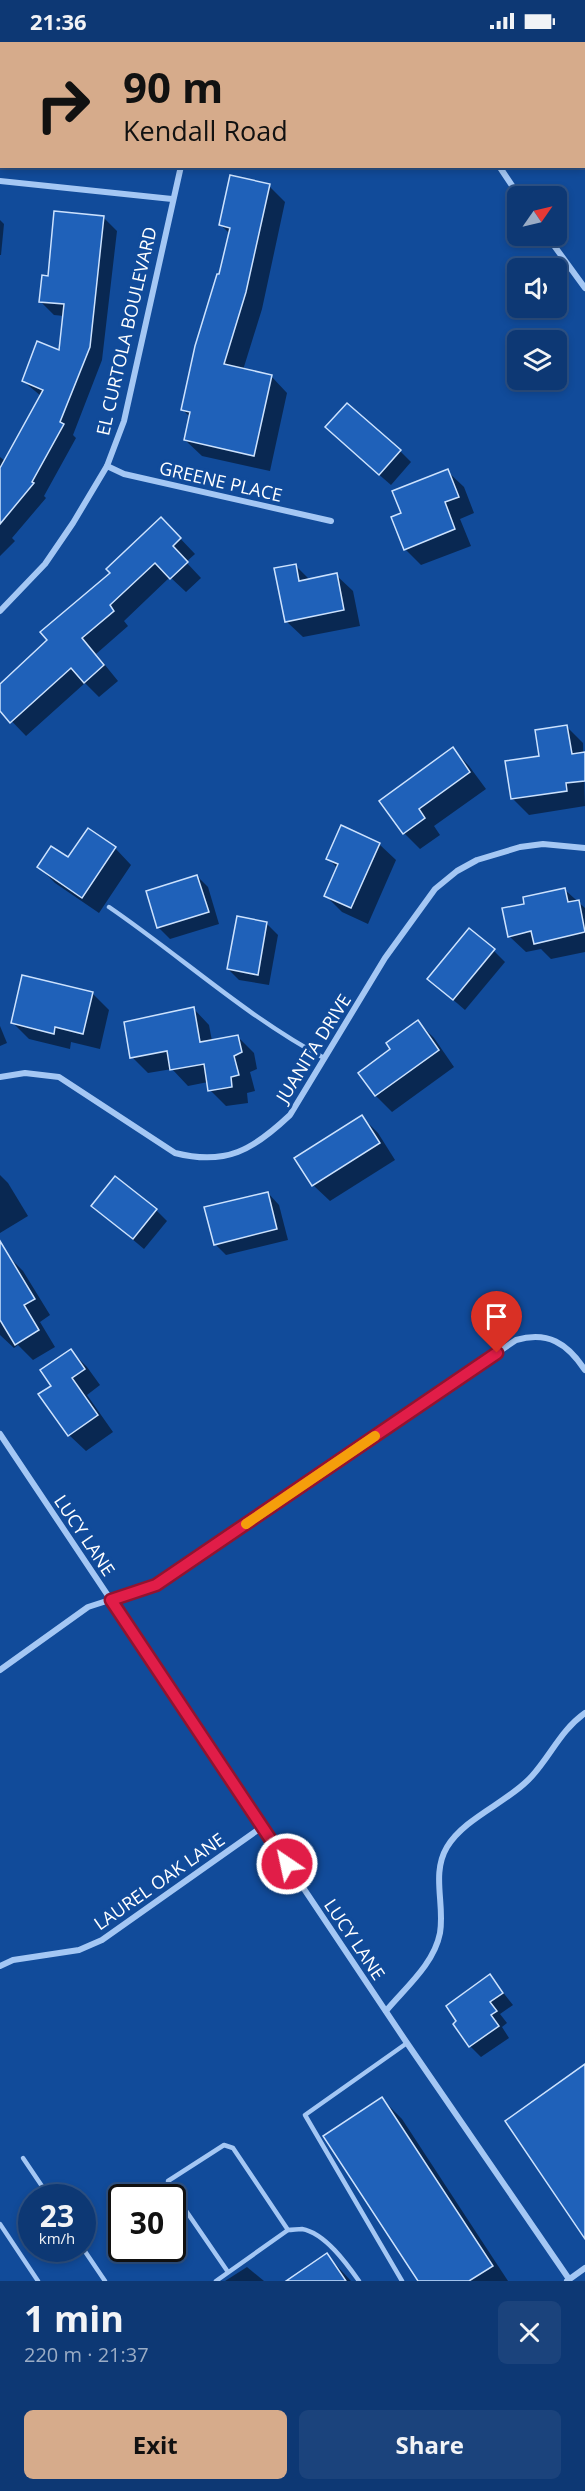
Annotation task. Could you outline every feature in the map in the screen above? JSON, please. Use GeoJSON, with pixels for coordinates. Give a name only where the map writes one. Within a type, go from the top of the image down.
{"type":"FeatureCollection","features":[{"type":"Feature","properties":{"kind":"street","name":"EL CURTOLA BOULEVARD"},"geometry":{"type":"LineString","coordinates":[[0,611],[45,564],[73,523],[106,466],[124,421],[180,168]]}},
{"type":"Feature","properties":{"kind":"street"},"geometry":{"type":"LineString","coordinates":[[500,168],[512,186]]}},
{"type":"Feature","properties":{"kind":"street"},"geometry":{"type":"LineString","coordinates":[[0,181],[172,199]]}},
{"type":"Feature","properties":{"kind":"street"},"geometry":{"type":"LineString","coordinates":[[554,246],[585,288]]}},
{"type":"Feature","properties":{"kind":"street","name":"GREENE PLACE"},"geometry":{"type":"LineString","coordinates":[[106,466],[124,474],[331,521]]}},
{"type":"Feature","properties":{"kind":"street","name":"JUANITA DRIVE"},"geometry":{"type":"LineString","coordinates":[[0,1077],[25,1073],[59,1077],[175,1153],[197,1159],[219,1159],[254,1145],[269,1135],[290,1115],[385,958],[435,889],[457,871],[477,860],[520,848],[543,844],[585,848]]}},
{"type":"Feature","properties":{"kind":"street"},"geometry":{"type":"LineString","coordinates":[[0,1670],[88,1607],[156,1585],[516,1340],[531,1336],[546,1337],[576,1356],[585,1370]]}},
{"type":"Feature","properties":{"kind":"street","name":"LUCY LANE"},"geometry":{"type":"LineString","coordinates":[[0,1434],[568,2280]]}},
{"type":"Feature","properties":{"kind":"street"},"geometry":{"type":"LineString","coordinates":[[386,2011],[434,1954],[440,1930],[438,1881],[441,1863],[448,1846],[462,1830],[532,1776],[561,1734],[585,1713]]}},
{"type":"Feature","properties":{"kind":"street","name":"LAUREL OAK LANE"},"geometry":{"type":"LineString","coordinates":[[0,1966],[13,1960],[79,1950],[102,1940],[262,1827]]}},
{"type":"Feature","properties":{"kind":"street"},"geometry":{"type":"LineString","coordinates":[[568,2280],[585,2268]]}},
{"type":"Feature","properties":{"kind":"lane"},"geometry":{"type":"LineString","coordinates":[[109,908],[160,942],[251,1013],[324,1058]]}},
{"type":"Feature","properties":{"kind":"lane"},"geometry":{"type":"LineString","coordinates":[[402,2281],[305,2115],[407,2043]]}},
{"type":"Feature","properties":{"kind":"lane"},"geometry":{"type":"LineString","coordinates":[[228,2272],[169,2186],[171,2178],[224,2145],[229,2145],[288,2230]]}},
{"type":"Feature","properties":{"kind":"lane"},"geometry":{"type":"LineString","coordinates":[[23,2158],[41,2184]]}},
{"type":"Feature","properties":{"kind":"lane"},"geometry":{"type":"LineString","coordinates":[[0,2224],[38,2281]]}},
{"type":"Feature","properties":{"kind":"lane"},"geometry":{"type":"LineString","coordinates":[[216,2281],[288,2230],[303,2229],[320,2238],[342,2257],[359,2281]]}},
{"type":"Feature","properties":{"kind":"lane"},"geometry":{"type":"LineString","coordinates":[[92,2262],[105,2281]]}},
{"type":"Feature","properties":{"kind":"building"},"geometry":{"type":"Polygon","coordinates":[[[230,175],[270,184],[246,292],[224,364],[272,375],[254,456],[184,440],[190,412],[181,410],[195,346],[217,274],[219,274],[230,228],[219,225],[230,175]]]}},
{"type":"Feature","properties":{"kind":"building"},"geometry":{"type":"Polygon","coordinates":[[[54,211],[104,216],[90,347],[60,422],[64,424],[32,482],[34,483],[0,524],[0,468],[43,390],[22,381],[37,341],[59,350],[64,304],[39,302],[42,275],[48,276],[54,211]]]}},
{"type":"Feature","properties":{"kind":"building"},"geometry":{"type":"Polygon","coordinates":[[[347,403],[401,450],[379,475],[325,427],[347,403]]]}},
{"type":"Feature","properties":{"kind":"building"},"geometry":{"type":"Polygon","coordinates":[[[448,469],[459,497],[445,502],[455,529],[404,550],[391,517],[401,513],[392,491],[448,469]]]}},
{"type":"Feature","properties":{"kind":"building"},"geometry":{"type":"Polygon","coordinates":[[[161,517],[181,538],[173,546],[188,562],[170,579],[155,563],[110,605],[114,611],[82,638],[104,665],[84,683],[71,668],[10,723],[0,711],[0,684],[47,640],[40,632],[110,573],[106,569],[161,517]]]}},
{"type":"Feature","properties":{"kind":"building"},"geometry":{"type":"Polygon","coordinates":[[[296,564],[299,581],[337,573],[344,610],[285,622],[274,568],[296,564]]]}},
{"type":"Feature","properties":{"kind":"building"},"geometry":{"type":"Polygon","coordinates":[[[567,725],[572,754],[585,752],[585,781],[566,783],[567,791],[511,799],[505,761],[539,756],[535,730],[567,725]]]}},
{"type":"Feature","properties":{"kind":"building"},"geometry":{"type":"Polygon","coordinates":[[[453,747],[470,772],[419,809],[425,818],[403,834],[379,801],[453,747]]]}},
{"type":"Feature","properties":{"kind":"building"},"geometry":{"type":"Polygon","coordinates":[[[341,825],[380,843],[351,908],[324,896],[338,864],[326,859],[341,825]]]}},
{"type":"Feature","properties":{"kind":"building"},"geometry":{"type":"Polygon","coordinates":[[[88,828],[116,847],[82,898],[37,867],[51,846],[68,857],[88,828]]]}},
{"type":"Feature","properties":{"kind":"building"},"geometry":{"type":"Polygon","coordinates":[[[197,875],[209,912],[157,928],[146,891],[197,875]]]}},
{"type":"Feature","properties":{"kind":"building"},"geometry":{"type":"Polygon","coordinates":[[[565,888],[568,902],[579,900],[585,932],[534,944],[531,931],[508,937],[502,908],[524,904],[523,897],[565,888]]]}},
{"type":"Feature","properties":{"kind":"building"},"geometry":{"type":"Polygon","coordinates":[[[237,916],[267,922],[258,975],[227,969],[237,916]]]}},
{"type":"Feature","properties":{"kind":"building"},"geometry":{"type":"Polygon","coordinates":[[[469,928],[495,949],[453,1000],[427,979],[469,928]]]}},
{"type":"Feature","properties":{"kind":"building"},"geometry":{"type":"Polygon","coordinates":[[[22,975],[93,992],[83,1034],[55,1027],[54,1034],[11,1023],[22,975]]]}},
{"type":"Feature","properties":{"kind":"building"},"geometry":{"type":"Polygon","coordinates":[[[194,1007],[200,1042],[238,1035],[242,1052],[234,1056],[239,1075],[231,1077],[232,1087],[208,1091],[204,1064],[170,1070],[167,1051],[130,1058],[124,1022],[194,1007]]]}},
{"type":"Feature","properties":{"kind":"building"},"geometry":{"type":"Polygon","coordinates":[[[418,1020],[439,1050],[375,1096],[358,1073],[390,1049],[386,1043],[418,1020]]]}},
{"type":"Feature","properties":{"kind":"building"},"geometry":{"type":"Polygon","coordinates":[[[362,1115],[380,1143],[312,1186],[294,1158],[362,1115]]]}},
{"type":"Feature","properties":{"kind":"building"},"geometry":{"type":"Polygon","coordinates":[[[115,1176],[157,1209],[133,1239],[91,1206],[115,1176]]]}},
{"type":"Feature","properties":{"kind":"building"},"geometry":{"type":"Polygon","coordinates":[[[268,1192],[277,1229],[214,1245],[204,1207],[268,1192]]]}},
{"type":"Feature","properties":{"kind":"building"},"geometry":{"type":"Polygon","coordinates":[[[0,1241],[35,1299],[24,1305],[39,1330],[15,1345],[0,1320],[0,1241]]]}},
{"type":"Feature","properties":{"kind":"building"},"geometry":{"type":"Polygon","coordinates":[[[71,1349],[85,1369],[72,1378],[98,1415],[68,1436],[38,1394],[51,1386],[40,1370],[71,1349]]]}},
{"type":"Feature","properties":{"kind":"building"},"geometry":{"type":"Polygon","coordinates":[[[490,1974],[503,1993],[490,2002],[497,2011],[491,2015],[499,2026],[469,2047],[453,2024],[456,2021],[446,2006],[490,1974]]]}},
{"type":"Feature","properties":{"kind":"building"},"geometry":{"type":"Polygon","coordinates":[[[585,2064],[585,2239],[505,2121],[585,2064]]]}},
{"type":"Feature","properties":{"kind":"building"},"geometry":{"type":"Polygon","coordinates":[[[382,2097],[493,2266],[469,2281],[418,2281],[323,2136],[382,2097]]]}},
{"type":"Feature","properties":{"kind":"building"},"geometry":{"type":"Polygon","coordinates":[[[327,2253],[346,2281],[286,2281],[327,2253]]]}},
{"type":"Feature","properties":{"kind":"slow traffic"},"geometry":{"type":"LineString","coordinates":[[246,1524],[375,1436]]}},
{"type":"Feature","properties":{"kind":"route"},"geometry":{"type":"LineString","coordinates":[[287,1864],[111,1600],[156,1585],[497,1353]]}}]}
